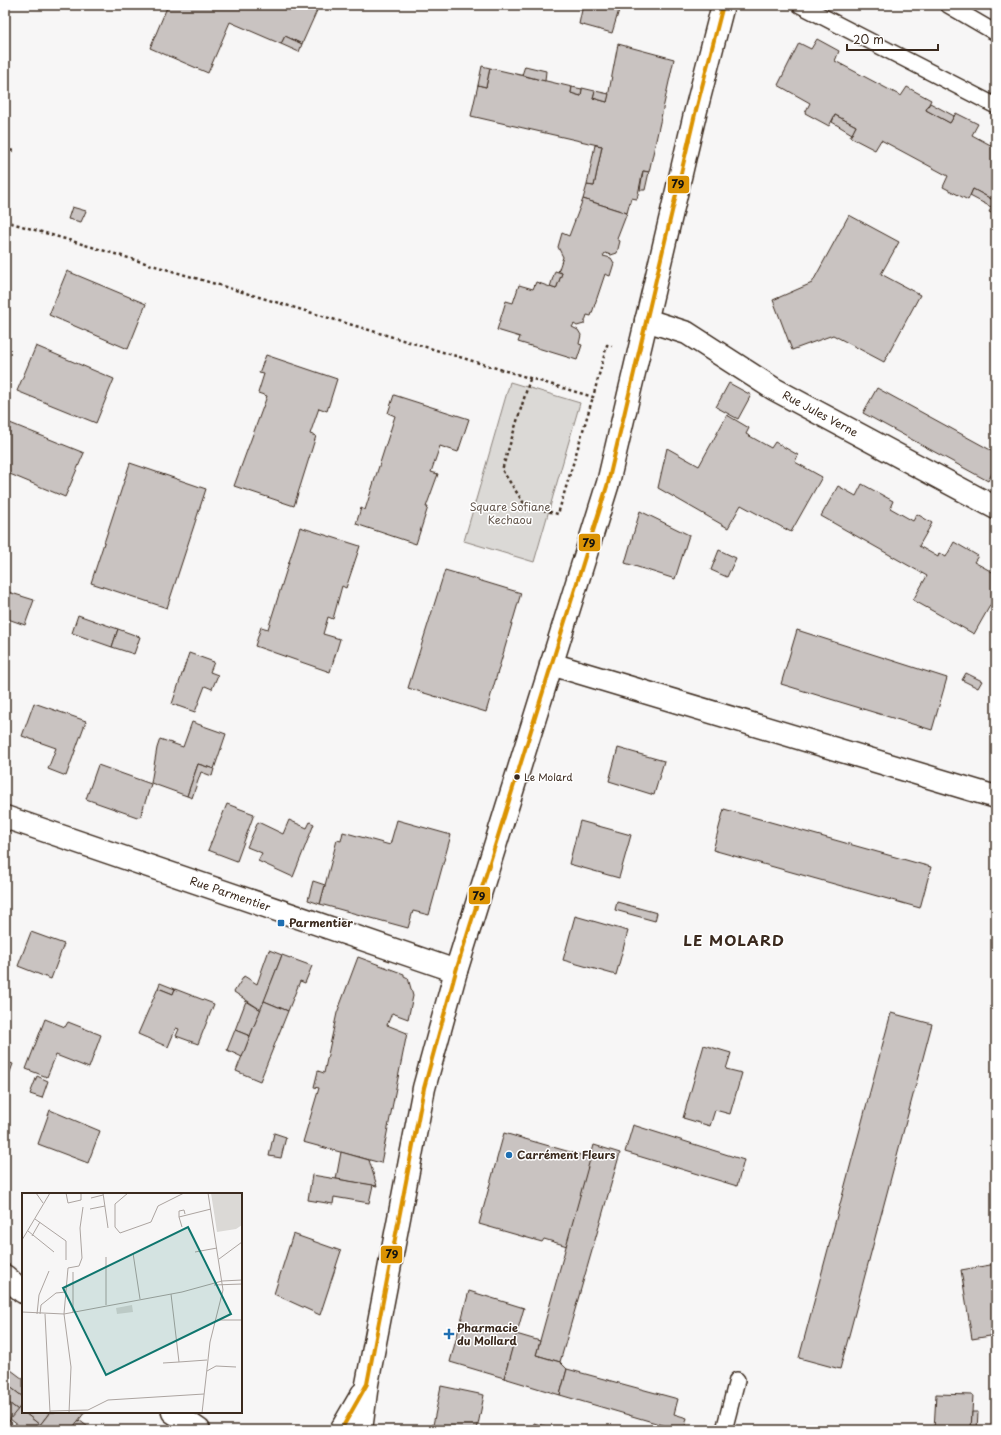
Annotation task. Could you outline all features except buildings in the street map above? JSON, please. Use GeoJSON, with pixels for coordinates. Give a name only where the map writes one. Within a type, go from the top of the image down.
{"type":"FeatureCollection","features":[{"type":"Feature","properties":{"kind":"main road"},"geometry":{"type":"LineString","coordinates":[[361,1430],[367,1384],[424,1088],[456,971],[608,483],[695,114],[723,5]]}},
{"type":"Feature","properties":{"kind":"main road","name":"Rue Jules Verne"},"geometry":{"type":"LineString","coordinates":[[646,320],[687,333],[774,389],[996,508]]}},
{"type":"Feature","properties":{"kind":"main road"},"geometry":{"type":"LineString","coordinates":[[551,664],[996,797]]}},
{"type":"Feature","properties":{"kind":"main road","name":"Rue Parmentier"},"geometry":{"type":"LineString","coordinates":[[5,817],[456,971]]}},
{"type":"Feature","properties":{"kind":"main road"},"geometry":{"type":"LineString","coordinates":[[341,1430],[367,1384]]}},
{"type":"Feature","properties":{"kind":"main road"},"geometry":{"type":"LineString","coordinates":[[174,1413],[199,1430]]}},
{"type":"Feature","properties":{"kind":"lane"},"geometry":{"type":"LineString","coordinates":[[800,5],[996,106]]}},
{"type":"Feature","properties":{"kind":"lane"},"geometry":{"type":"LineString","coordinates":[[952,6],[996,32]]}},
{"type":"Feature","properties":{"kind":"lane"},"geometry":{"type":"LineString","coordinates":[[724,1430],[737,1380]]}},
{"type":"Feature","properties":{"kind":"path"},"geometry":{"type":"LineString","coordinates":[[5,148],[13,151]]}},
{"type":"Feature","properties":{"kind":"path"},"geometry":{"type":"LineString","coordinates":[[5,221],[593,398]]}},
{"type":"Feature","properties":{"kind":"path"},"geometry":{"type":"LineString","coordinates":[[530,379],[502,470],[526,505],[558,514],[607,346],[638,352]]}},
{"type":"Feature","properties":{"kind":"green space","name":"Square Sofiane Kechaou"},"geometry":{"type":"Polygon","coordinates":[[[510,382],[580,403],[534,562],[464,541],[510,382]]]}},
{"type":"Feature","properties":{"kind":"transit line","name":"79"},"geometry":{"type":"LineString","coordinates":[[341,1430],[367,1384],[424,1088],[456,971],[608,483],[695,114],[723,5]]}},
{"type":"Feature","properties":{"kind":"place","name":"Le Molard"},"geometry":{"type":"Point","coordinates":[517,777]}},
{"type":"Feature","properties":{"kind":"place","name":"Parmentier"},"geometry":{"type":"Point","coordinates":[281,923]}},
{"type":"Feature","properties":{"kind":"place","name":"Carrément Fleurs"},"geometry":{"type":"Point","coordinates":[509,1155]}},
{"type":"Feature","properties":{"kind":"place","name":"Pharmacie du Mollard"},"geometry":{"type":"Point","coordinates":[449,1334]}},
{"type":"Feature","properties":{"kind":"district","name":"LE MOLARD"},"geometry":{"type":"Point","coordinates":[734,941]}}]}
